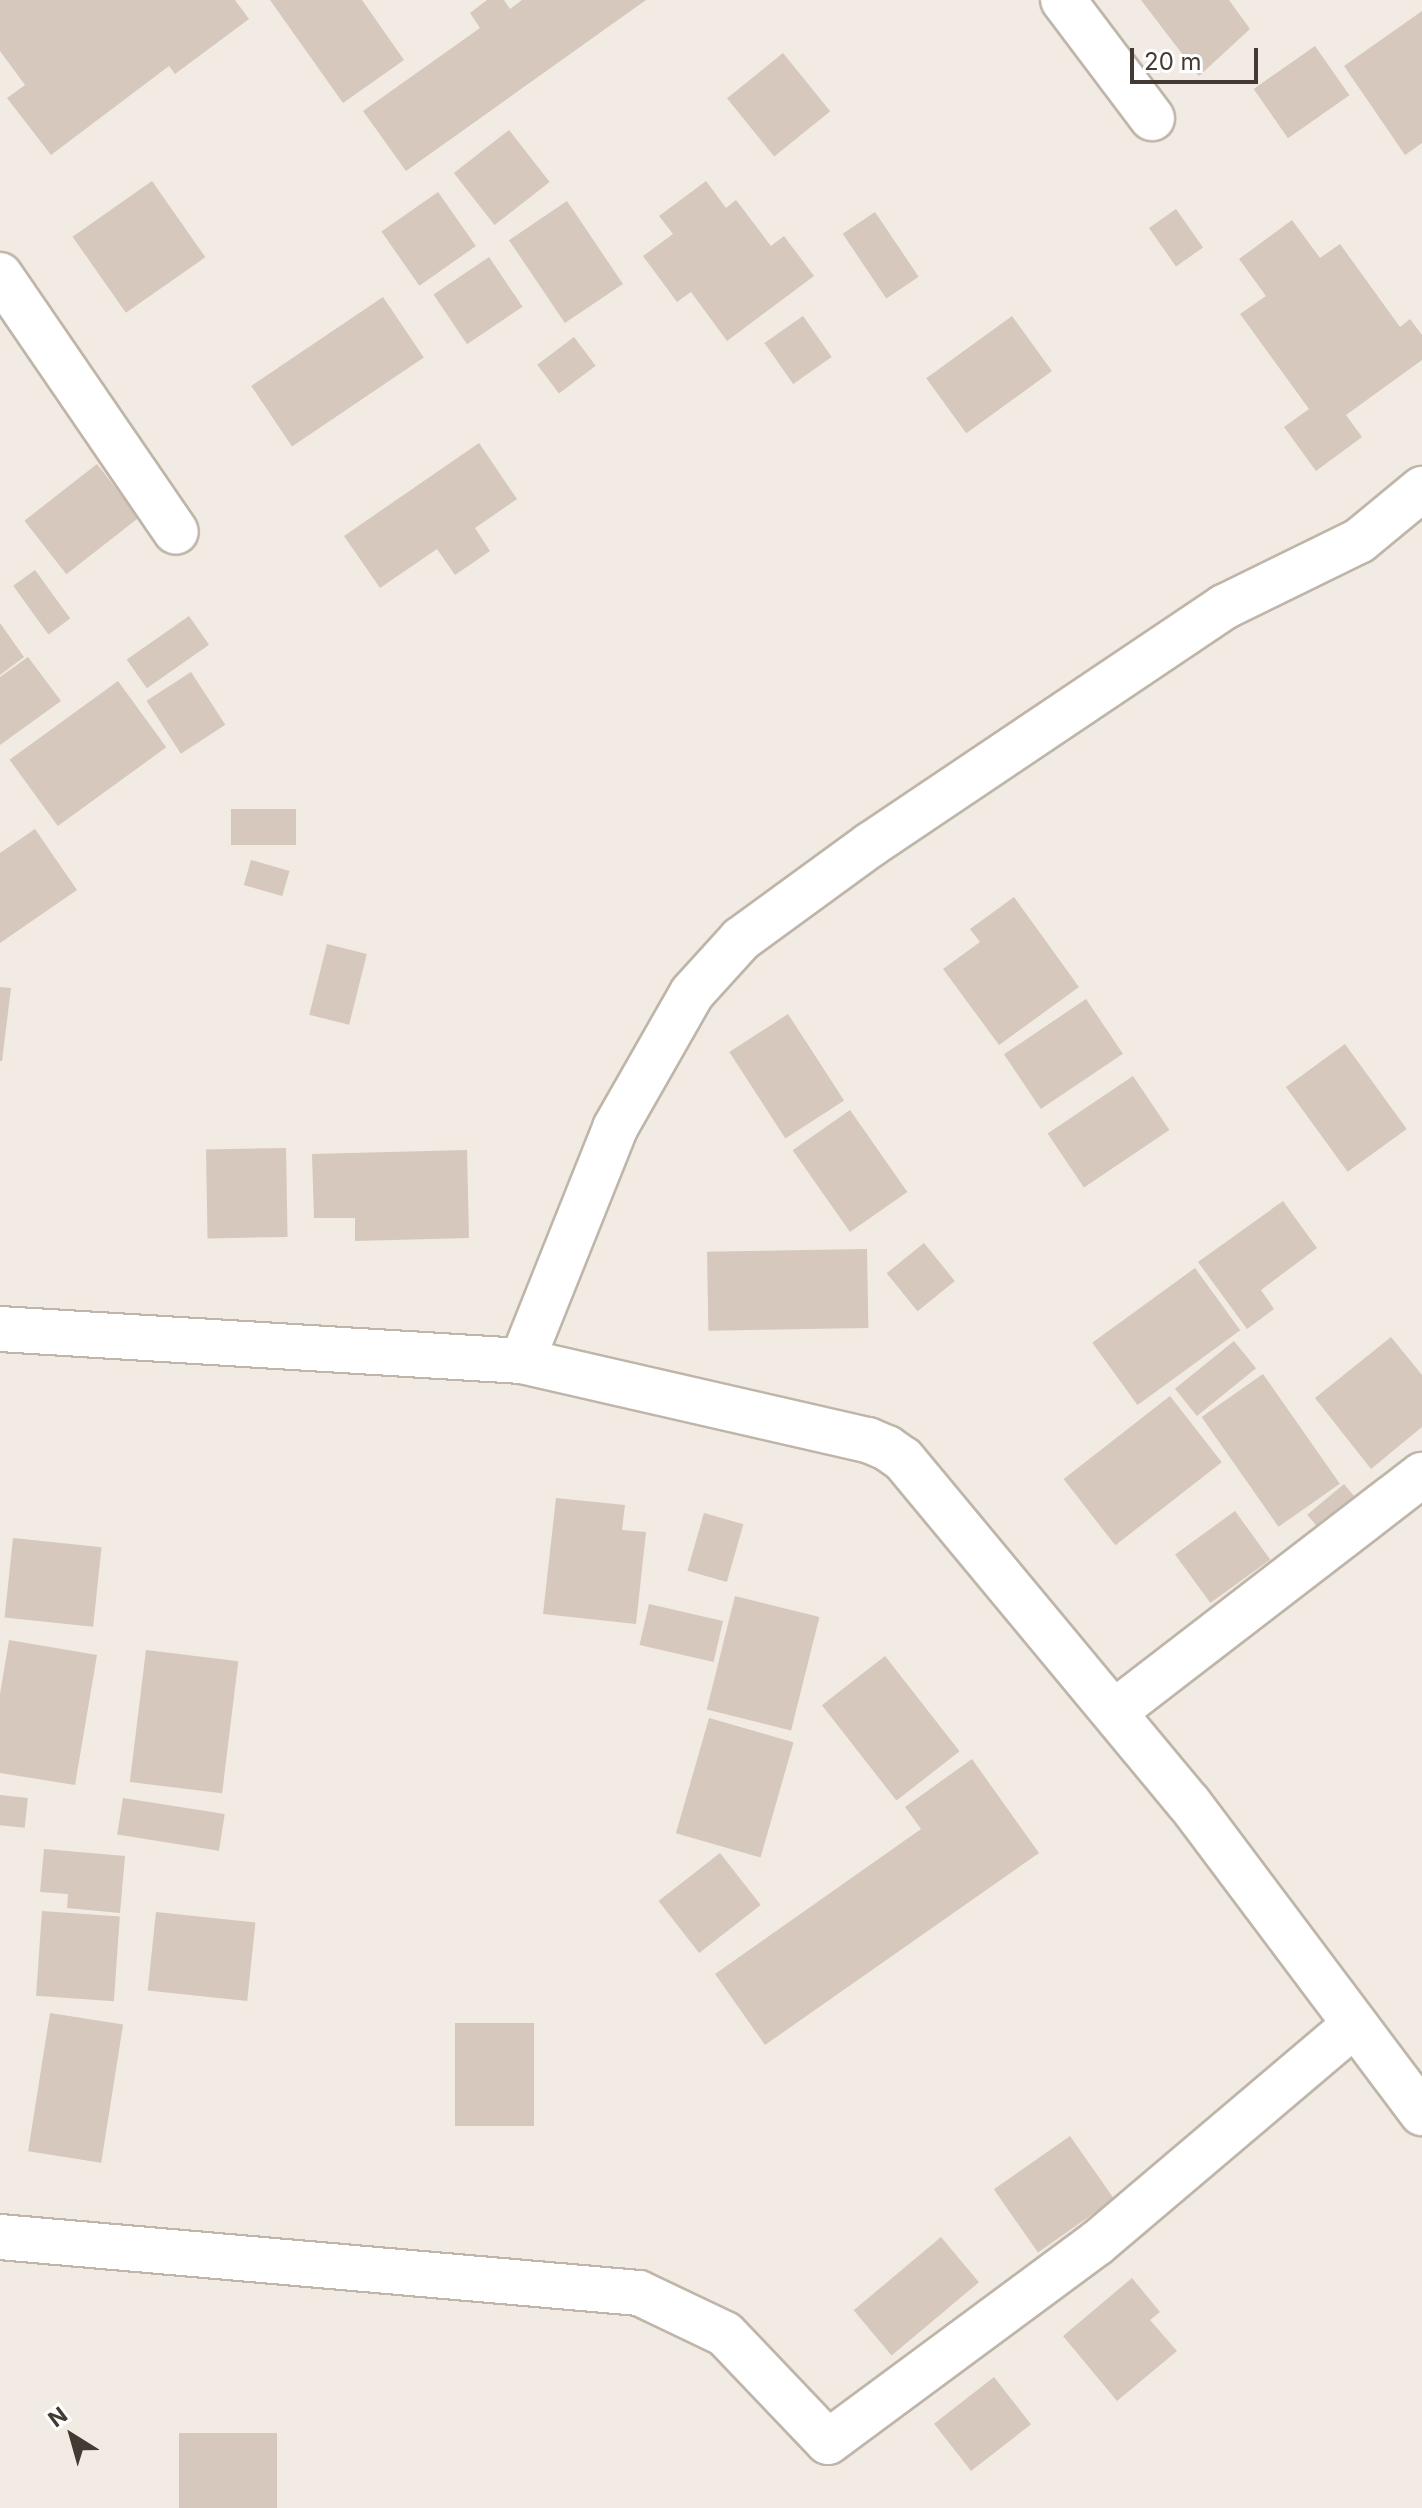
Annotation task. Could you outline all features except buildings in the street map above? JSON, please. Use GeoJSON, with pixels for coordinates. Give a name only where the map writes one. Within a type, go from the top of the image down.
{"type":"FeatureCollection","features":[{"type":"Feature","properties":{"kind":"street"},"geometry":{"type":"LineString","coordinates":[[1063,0],[1152,118]]}},
{"type":"Feature","properties":{"kind":"street"},"geometry":{"type":"LineString","coordinates":[[0,275],[176,532]]}},
{"type":"Feature","properties":{"kind":"street"},"geometry":{"type":"LineString","coordinates":[[522,1361],[622,1115],[692,993],[741,939],[870,845],[1224,607],[1359,541],[1422,489]]}},
{"type":"Feature","properties":{"kind":"street"},"geometry":{"type":"LineString","coordinates":[[0,1329],[522,1361],[868,1440],[887,1448],[903,1459],[1189,1803],[1422,2113]]}},
{"type":"Feature","properties":{"kind":"street"},"geometry":{"type":"LineString","coordinates":[[1114,1712],[1422,1475]]}},
{"type":"Feature","properties":{"kind":"street"},"geometry":{"type":"LineString","coordinates":[[0,2237],[639,2293],[725,2334],[828,2442],[1097,2243],[1355,2024]]}}]}
